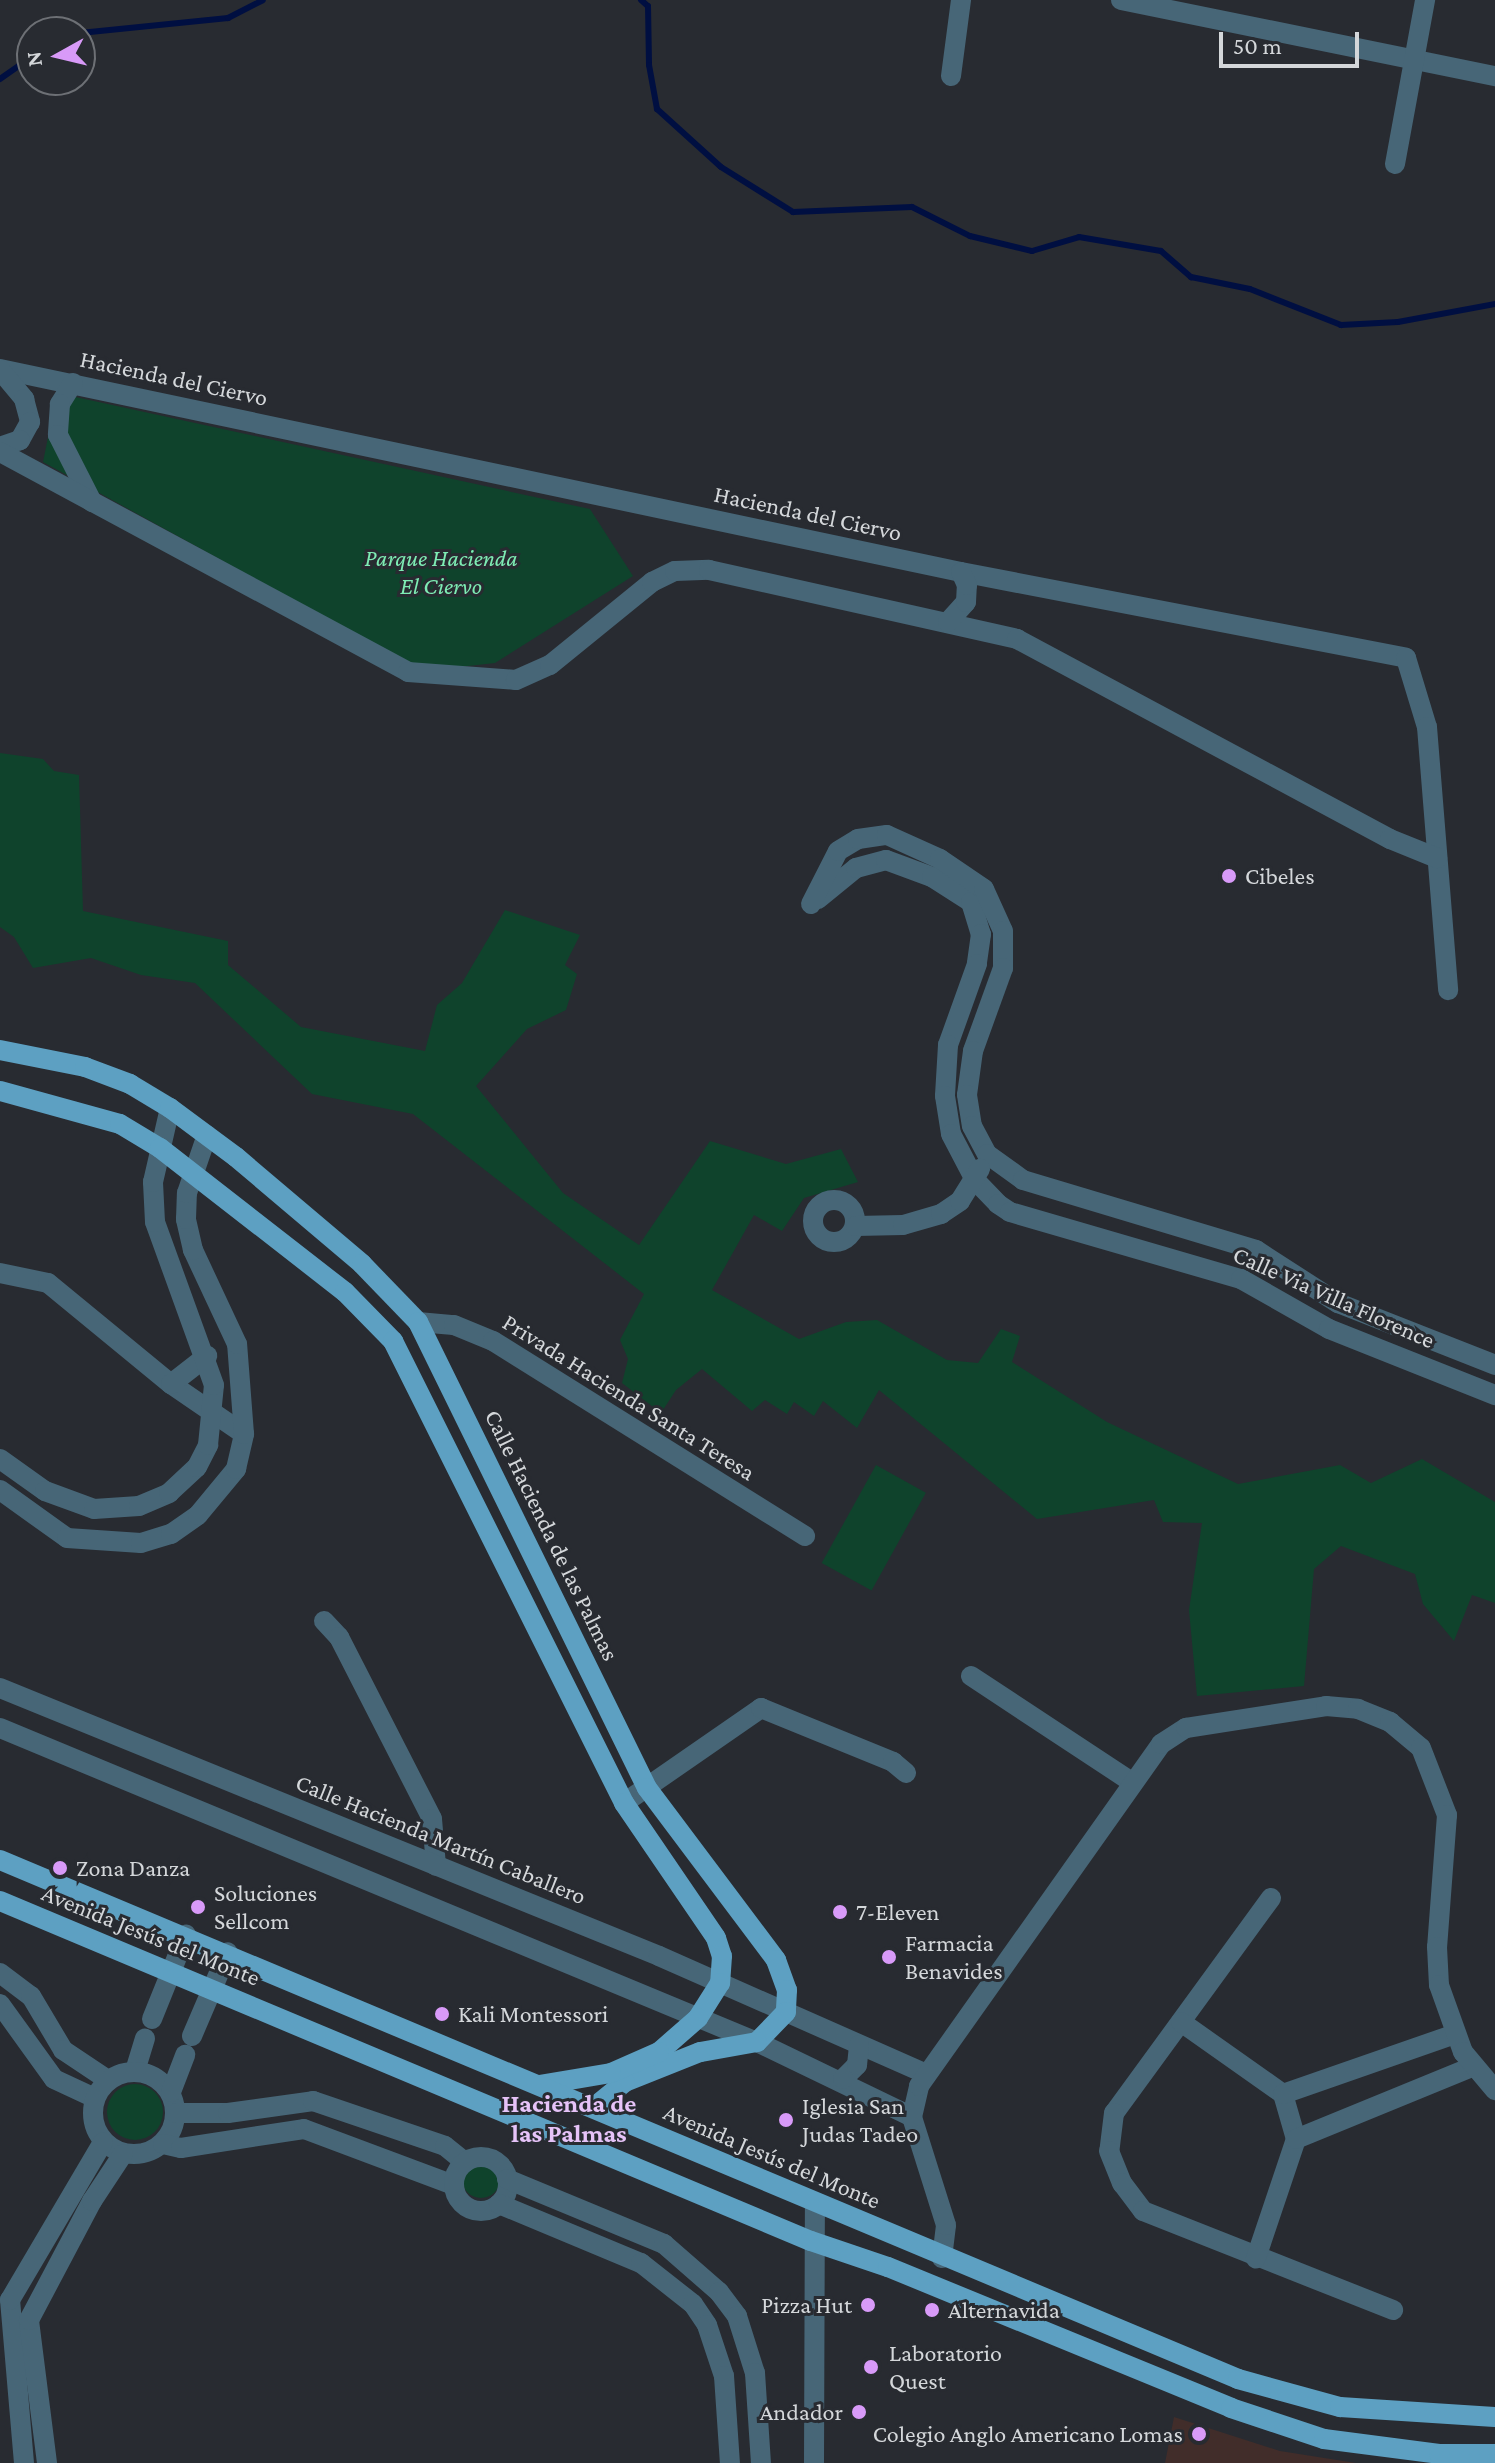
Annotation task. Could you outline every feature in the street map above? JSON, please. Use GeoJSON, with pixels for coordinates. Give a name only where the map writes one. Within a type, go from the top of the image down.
{"type":"FeatureCollection","features":[{"type":"Feature","properties":{"kind":"main road","name":"Calle Hacienda de las Palmas"},"geometry":{"type":"LineString","coordinates":[[0,1050],[85,1067],[130,1084],[170,1108],[207,1135],[373,1274],[418,1322],[647,1788],[776,1960],[787,1990],[786,2012]]}},
{"type":"Feature","properties":{"kind":"main road"},"geometry":{"type":"LineString","coordinates":[[0,1091],[120,1124],[160,1148],[345,1292],[393,1341],[624,1803],[716,1938],[722,1956],[720,1983],[698,2018],[640,2063],[589,2078],[534,2086]]}},
{"type":"Feature","properties":{"kind":"main road"},"geometry":{"type":"LineString","coordinates":[[480,1518],[509,1505]]}},
{"type":"Feature","properties":{"kind":"main road","name":"Avenida Jesús del Monte"},"geometry":{"type":"LineString","coordinates":[[0,1860],[228,1952],[534,2086],[594,2107],[942,2258],[1238,2379],[1340,2407],[1495,2417]]}},
{"type":"Feature","properties":{"kind":"main road","name":"Avenida Jesús del Monte"},"geometry":{"type":"LineString","coordinates":[[0,1901],[172,1970],[811,2241],[1305,2435],[1439,2454],[1495,2454]]}},
{"type":"Feature","properties":{"kind":"main road"},"geometry":{"type":"LineString","coordinates":[[594,2107],[625,2082],[700,2052],[757,2042],[786,2012]]}},
{"type":"Feature","properties":{"kind":"street"},"geometry":{"type":"LineString","coordinates":[[951,76],[961,0]]}},
{"type":"Feature","properties":{"kind":"street"},"geometry":{"type":"LineString","coordinates":[[1121,0],[1495,76]]}},
{"type":"Feature","properties":{"kind":"street"},"geometry":{"type":"LineString","coordinates":[[1395,164],[1425,0]]}},
{"type":"Feature","properties":{"kind":"street"},"geometry":{"type":"LineString","coordinates":[[0,370],[24,399],[30,422],[20,440],[0,449]]}},
{"type":"Feature","properties":{"kind":"street","name":"Hacienda del Ciervo"},"geometry":{"type":"LineString","coordinates":[[0,370],[961,572],[1406,658],[1427,727],[1448,990]]}},
{"type":"Feature","properties":{"kind":"street"},"geometry":{"type":"LineString","coordinates":[[73,383],[60,404],[58,435],[92,502]]}},
{"type":"Feature","properties":{"kind":"street"},"geometry":{"type":"LineString","coordinates":[[0,449],[408,672],[434,677],[516,680],[539,670],[652,582],[675,571],[709,570],[1017,639],[1390,839],[1437,858]]}},
{"type":"Feature","properties":{"kind":"street"},"geometry":{"type":"LineString","coordinates":[[948,622],[966,602],[967,585],[961,572]]}},
{"type":"Feature","properties":{"kind":"street","name":"Calle Via Villa Florence"},"geometry":{"type":"LineString","coordinates":[[1495,1365],[1338,1303],[1256,1250],[1023,1180],[987,1154],[972,1126],[967,1095],[973,1051],[1003,968],[1003,931],[984,889],[940,859],[887,835],[858,839],[838,851],[811,904],[856,868],[886,860],[932,877],[971,902],[981,934],[977,964],[948,1045],[945,1096],[951,1134],[975,1180],[1010,1212],[1241,1279],[1329,1329],[1495,1395]]}},
{"type":"Feature","properties":{"kind":"street"},"geometry":{"type":"LineString","coordinates":[[0,1459],[45,1491],[94,1509],[139,1506],[169,1493],[197,1467],[213,1414],[207,1356],[165,1261],[155,1222],[153,1182],[170,1108]]}},
{"type":"Feature","properties":{"kind":"street"},"geometry":{"type":"LineString","coordinates":[[0,1490],[67,1538],[141,1543],[171,1534],[217,1496],[236,1469],[244,1434],[237,1344],[193,1250],[186,1219],[193,1173],[207,1135]]}},
{"type":"Feature","properties":{"kind":"street"},"geometry":{"type":"LineString","coordinates":[[856,1226],[903,1225],[941,1214],[960,1201],[975,1180],[987,1154]]}},
{"type":"Feature","properties":{"kind":"street"},"geometry":{"type":"LineString","coordinates":[[165,1261],[193,1250]]}},
{"type":"Feature","properties":{"kind":"street"},"geometry":{"type":"LineString","coordinates":[[177,1286],[203,1272]]}},
{"type":"Feature","properties":{"kind":"street"},"geometry":{"type":"LineString","coordinates":[[0,1273],[48,1283],[171,1384],[244,1434]]}},
{"type":"Feature","properties":{"kind":"street","name":"Privada Hacienda Santa Teresa"},"geometry":{"type":"LineString","coordinates":[[418,1322],[454,1325],[493,1341],[805,1536]]}},
{"type":"Feature","properties":{"kind":"street"},"geometry":{"type":"LineString","coordinates":[[171,1384],[207,1356]]}},
{"type":"Feature","properties":{"kind":"street"},"geometry":{"type":"LineString","coordinates":[[324,1621],[339,1637],[432,1819],[436,1866]]}},
{"type":"Feature","properties":{"kind":"street"},"geometry":{"type":"LineString","coordinates":[[971,1676],[1133,1783]]}},
{"type":"Feature","properties":{"kind":"street","name":"Calle Hacienda Martín Caballero"},"geometry":{"type":"LineString","coordinates":[[0,1688],[720,1983],[926,2074]]}},
{"type":"Feature","properties":{"kind":"street"},"geometry":{"type":"LineString","coordinates":[[942,2258],[946,2225],[912,2117],[926,2074],[1161,1744],[1186,1728],[1326,1706],[1358,1709],[1390,1722],[1421,1748],[1447,1815],[1437,1947],[1439,1985],[1455,2034],[1474,2066],[1495,2090]]}},
{"type":"Feature","properties":{"kind":"street"},"geometry":{"type":"LineString","coordinates":[[624,1803],[761,1708],[893,1762],[906,1773]]}},
{"type":"Feature","properties":{"kind":"street"},"geometry":{"type":"LineString","coordinates":[[0,1728],[757,2042],[843,2079],[912,2117]]}},
{"type":"Feature","properties":{"kind":"street"},"geometry":{"type":"LineString","coordinates":[[1271,1898],[1114,2113],[1109,2151],[1122,2183],[1143,2211],[1393,2310]]}},
{"type":"Feature","properties":{"kind":"street"},"geometry":{"type":"LineString","coordinates":[[135,2071],[186,1935]]}},
{"type":"Feature","properties":{"kind":"street"},"geometry":{"type":"LineString","coordinates":[[171,2092],[228,1952]]}},
{"type":"Feature","properties":{"kind":"street"},"geometry":{"type":"LineString","coordinates":[[0,1973],[31,1996],[63,2050],[108,2080]]}},
{"type":"Feature","properties":{"kind":"street"},"geometry":{"type":"LineString","coordinates":[[0,2004],[54,2079],[95,2098]]}},
{"type":"Feature","properties":{"kind":"street"},"geometry":{"type":"LineString","coordinates":[[1181,2022],[1283,2094],[1296,2139],[1256,2258]]}},
{"type":"Feature","properties":{"kind":"street"},"geometry":{"type":"LineString","coordinates":[[1283,2094],[1455,2034]]}},
{"type":"Feature","properties":{"kind":"street"},"geometry":{"type":"LineString","coordinates":[[843,2079],[857,2065],[859,2045]]}},
{"type":"Feature","properties":{"kind":"street"},"geometry":{"type":"LineString","coordinates":[[1296,2139],[1474,2066]]}},
{"type":"Feature","properties":{"kind":"street"},"geometry":{"type":"LineString","coordinates":[[135,2071],[156,2077],[171,2092],[176,2113],[163,2144],[144,2154],[123,2154],[103,2142],[93,2121],[95,2098],[108,2080],[135,2071]]}},
{"type":"Feature","properties":{"kind":"street"},"geometry":{"type":"LineString","coordinates":[[176,2113],[228,2113],[313,2101],[445,2146],[465,2162]]}},
{"type":"Feature","properties":{"kind":"street"},"geometry":{"type":"LineString","coordinates":[[163,2144],[181,2148],[304,2129],[454,2185],[467,2207],[480,2211],[499,2204],[641,2263],[693,2304],[707,2325],[724,2376],[730,2463]]}},
{"type":"Feature","properties":{"kind":"street"},"geometry":{"type":"LineString","coordinates":[[24,2463],[10,2300],[103,2142]]}},
{"type":"Feature","properties":{"kind":"street"},"geometry":{"type":"LineString","coordinates":[[47,2463],[29,2320],[123,2154]]}},
{"type":"Feature","properties":{"kind":"street"},"geometry":{"type":"LineString","coordinates":[[454,2185],[465,2162],[474,2157],[495,2161],[507,2179],[664,2244],[719,2292],[737,2316],[755,2373],[761,2463]]}},
{"type":"Feature","properties":{"kind":"street"},"geometry":{"type":"LineString","coordinates":[[499,2204],[507,2179]]}},
{"type":"Feature","properties":{"kind":"street"},"geometry":{"type":"LineString","coordinates":[[814,2463],[811,2241],[815,2203]]}},
{"type":"Feature","properties":{"kind":"shaded area","name":"Colegio Anglo Americano Lomas"},"geometry":{"type":"Polygon","coordinates":[[[1174,2417],[1280,2451],[1356,2463],[1165,2463],[1174,2417]]]}},
{"type":"Feature","properties":{"kind":"green space","name":"Parque Hacienda El Ciervo"},"geometry":{"type":"Polygon","coordinates":[[[57,393],[590,509],[633,576],[495,663],[423,671],[43,462],[57,393]]]}},
{"type":"Feature","properties":{"kind":"green space"},"geometry":{"type":"Polygon","coordinates":[[[0,753],[43,759],[54,771],[79,775],[83,911],[228,941],[228,965],[301,1027],[425,1051],[437,1005],[462,983],[505,910],[580,935],[565,965],[577,974],[566,1010],[527,1029],[476,1086],[563,1193],[639,1245],[710,1141],[786,1164],[841,1149],[858,1182],[804,1198],[782,1231],[754,1215],[712,1290],[799,1339],[846,1322],[877,1320],[947,1360],[978,1363],[1001,1329],[1020,1336],[1012,1362],[1107,1422],[1238,1484],[1340,1465],[1371,1483],[1422,1459],[1495,1502],[1495,1603],[1472,1595],[1454,1641],[1423,1604],[1415,1574],[1341,1546],[1314,1569],[1304,1686],[1197,1696],[1189,1610],[1202,1523],[1163,1522],[1154,1500],[1037,1519],[879,1390],[857,1428],[823,1401],[814,1416],[794,1402],[787,1414],[765,1400],[752,1411],[702,1369],[676,1390],[661,1413],[622,1383],[628,1359],[620,1340],[644,1294],[413,1114],[312,1094],[195,983],[141,975],[91,958],[33,968],[14,937],[0,927],[0,753]]]}},
{"type":"Feature","properties":{"kind":"green space"},"geometry":{"type":"Polygon","coordinates":[[[876,1465],[926,1493],[872,1591],[822,1563],[876,1465]]]}},
{"type":"Feature","properties":{"kind":"green space"},"geometry":{"type":"Polygon","coordinates":[[[135,2084],[154,2093],[163,2112],[154,2131],[135,2140],[116,2131],[107,2112],[116,2093],[135,2084]]]}},
{"type":"Feature","properties":{"kind":"green space"},"geometry":{"type":"Polygon","coordinates":[[[481,2160],[494,2166],[500,2179],[494,2192],[481,2198],[468,2192],[462,2179],[468,2166],[481,2160]]]}},
{"type":"Feature","properties":{"kind":"waterway"},"geometry":{"type":"LineString","coordinates":[[96,31],[228,18],[263,0]]}},
{"type":"Feature","properties":{"kind":"waterway"},"geometry":{"type":"LineString","coordinates":[[641,0],[648,6],[649,65],[657,109],[721,167],[793,212],[912,207],[970,236],[1032,251],[1079,237],[1161,251],[1191,277],[1250,289],[1341,325],[1398,322],[1495,304]]}},
{"type":"Feature","properties":{"kind":"waterway"},"geometry":{"type":"LineString","coordinates":[[0,79],[16,68]]}},
{"type":"Feature","properties":{"kind":"place","name":"Cibeles"},"geometry":{"type":"Point","coordinates":[1229,876]}},
{"type":"Feature","properties":{"kind":"place","name":"Zona Danza"},"geometry":{"type":"Point","coordinates":[60,1868]}},
{"type":"Feature","properties":{"kind":"place","name":"Soluciones Sellcom"},"geometry":{"type":"Point","coordinates":[198,1907]}},
{"type":"Feature","properties":{"kind":"place","name":"7-Eleven"},"geometry":{"type":"Point","coordinates":[840,1912]}},
{"type":"Feature","properties":{"kind":"place","name":"Farmacia Benavides"},"geometry":{"type":"Point","coordinates":[889,1957]}},
{"type":"Feature","properties":{"kind":"place","name":"Kali Montessori"},"geometry":{"type":"Point","coordinates":[442,2014]}},
{"type":"Feature","properties":{"kind":"place","name":"Iglesia San Judas Tadeo"},"geometry":{"type":"Point","coordinates":[786,2120]}},
{"type":"Feature","properties":{"kind":"place","name":"Pizza Hut"},"geometry":{"type":"Point","coordinates":[868,2305]}},
{"type":"Feature","properties":{"kind":"place","name":"Alternavida"},"geometry":{"type":"Point","coordinates":[932,2310]}},
{"type":"Feature","properties":{"kind":"place","name":"Laboratorio Quest"},"geometry":{"type":"Point","coordinates":[871,2367]}},
{"type":"Feature","properties":{"kind":"place","name":"Andador"},"geometry":{"type":"Point","coordinates":[859,2412]}},
{"type":"Feature","properties":{"kind":"place","name":"Colegio Anglo Americano Lomas"},"geometry":{"type":"Point","coordinates":[1199,2434]}},
{"type":"Feature","properties":{"kind":"district","name":"Hacienda de las Palmas"},"geometry":{"type":"Point","coordinates":[569,2119]}}]}
